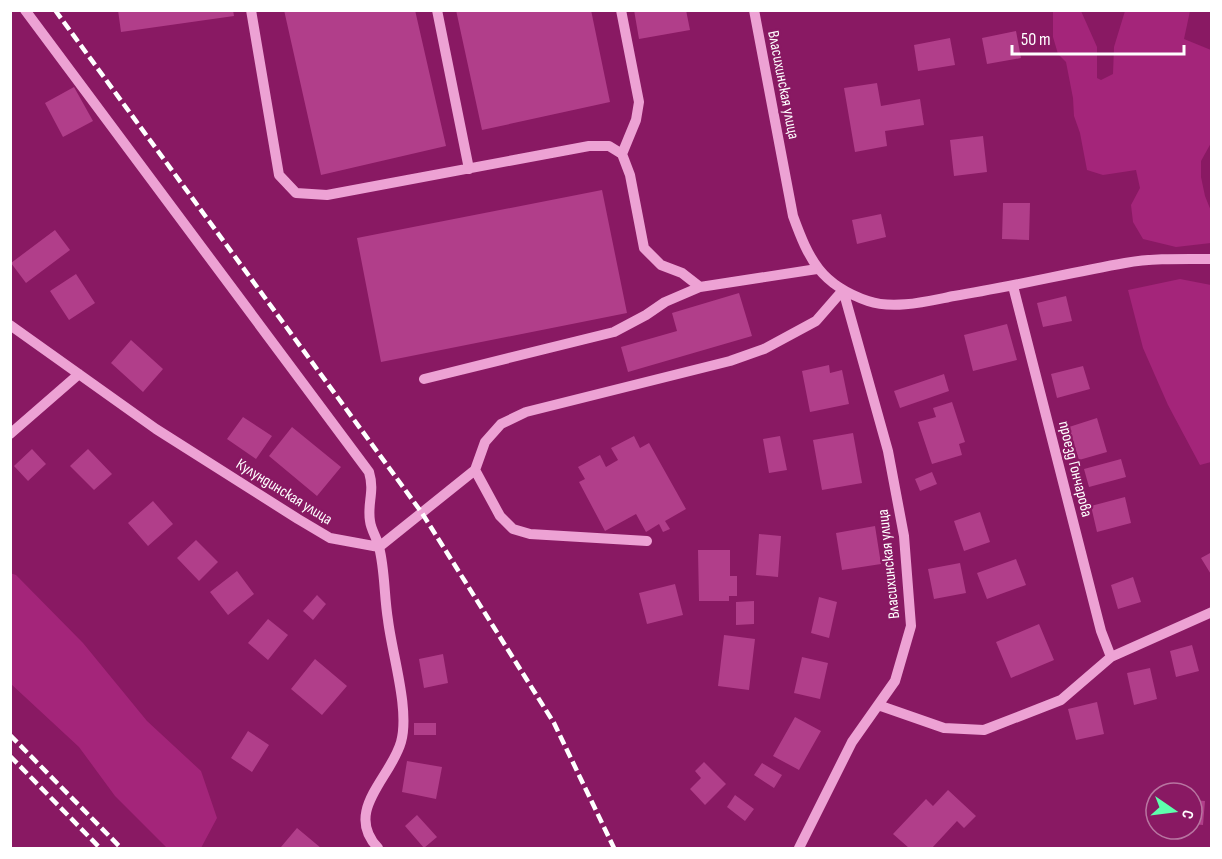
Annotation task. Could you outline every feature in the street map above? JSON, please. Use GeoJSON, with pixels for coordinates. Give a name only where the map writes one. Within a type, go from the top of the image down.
{"type":"FeatureCollection","features":[{"type":"Feature","properties":{"kind":"street"},"geometry":{"type":"LineString","coordinates":[[25,10],[369,472],[373,484],[370,522],[379,547],[404,724],[401,743],[368,805],[365,820],[369,839],[378,849]]}},
{"type":"Feature","properties":{"kind":"street"},"geometry":{"type":"LineString","coordinates":[[251,10],[279,176],[296,193],[327,195],[589,146],[609,146],[621,154],[630,176],[644,248],[661,265],[682,273],[700,287]]}},
{"type":"Feature","properties":{"kind":"street"},"geometry":{"type":"LineString","coordinates":[[437,10],[469,169]]}},
{"type":"Feature","properties":{"kind":"street"},"geometry":{"type":"LineString","coordinates":[[621,10],[639,102],[636,120],[621,154]]}},
{"type":"Feature","properties":{"kind":"street","name":"Власихинская улица"},"geometry":{"type":"LineString","coordinates":[[754,10],[793,216],[805,248],[817,269],[843,290],[870,302],[895,304],[1013,286],[1126,263],[1175,258],[1212,259]]}},
{"type":"Feature","properties":{"kind":"street"},"geometry":{"type":"LineString","coordinates":[[424,379],[614,332],[665,302],[700,287],[817,269]]}},
{"type":"Feature","properties":{"kind":"street","name":"проезд Гончарова"},"geometry":{"type":"LineString","coordinates":[[1013,286],[1101,631],[1111,657]]}},
{"type":"Feature","properties":{"kind":"street"},"geometry":{"type":"LineString","coordinates":[[379,547],[474,470],[485,442],[501,424],[526,412],[730,361],[764,349],[816,321],[843,290]]}},
{"type":"Feature","properties":{"kind":"street","name":"Власихинская улица"},"geometry":{"type":"LineString","coordinates":[[798,849],[852,742],[895,681],[911,626],[904,536],[888,451],[843,290]]}},
{"type":"Feature","properties":{"kind":"street","name":"Кулундинская улица"},"geometry":{"type":"LineString","coordinates":[[10,325],[156,429],[314,529],[330,538],[379,547]]}},
{"type":"Feature","properties":{"kind":"street"},"geometry":{"type":"LineString","coordinates":[[10,434],[79,374]]}},
{"type":"Feature","properties":{"kind":"street"},"geometry":{"type":"LineString","coordinates":[[474,470],[500,516],[513,529],[530,534],[647,541]]}},
{"type":"Feature","properties":{"kind":"street"},"geometry":{"type":"LineString","coordinates":[[878,705],[944,728],[984,730],[1061,700],[1111,657],[1212,612]]}},
{"type":"Feature","properties":{"kind":"shaded area"},"geometry":{"type":"Polygon","coordinates":[[[1053,11],[1081,11],[1097,47],[1097,78],[1101,80],[1113,74],[1114,47],[1125,11],[1190,11],[1184,39],[1211,50],[1211,143],[1201,161],[1201,177],[1211,211],[1211,243],[1176,247],[1143,239],[1133,222],[1131,205],[1140,188],[1136,170],[1103,175],[1087,170],[1080,133],[1074,116],[1066,62],[1058,54],[1053,37],[1053,11]]]}},
{"type":"Feature","properties":{"kind":"shaded area"},"geometry":{"type":"Polygon","coordinates":[[[1180,279],[1211,285],[1211,462],[1200,465],[1168,405],[1143,348],[1128,290],[1180,279]]]}},
{"type":"Feature","properties":{"kind":"shaded area"},"geometry":{"type":"Polygon","coordinates":[[[10,573],[16,575],[83,643],[147,721],[201,771],[217,818],[201,848],[167,848],[115,796],[79,747],[11,684],[10,573]]]}},
{"type":"Feature","properties":{"kind":"building"},"geometry":{"type":"Polygon","coordinates":[[[118,10],[233,10],[234,16],[121,32],[118,10]]]}},
{"type":"Feature","properties":{"kind":"building"},"geometry":{"type":"Polygon","coordinates":[[[284,10],[415,10],[446,146],[321,175],[284,10]]]}},
{"type":"Feature","properties":{"kind":"building"},"geometry":{"type":"Polygon","coordinates":[[[456,10],[591,10],[610,102],[482,130],[456,10]]]}},
{"type":"Feature","properties":{"kind":"building"},"geometry":{"type":"Polygon","coordinates":[[[634,10],[686,10],[690,30],[639,39],[634,10]]]}},
{"type":"Feature","properties":{"kind":"building"},"geometry":{"type":"Polygon","coordinates":[[[1016,31],[1021,58],[987,64],[982,38],[1016,31]]]}},
{"type":"Feature","properties":{"kind":"building"},"geometry":{"type":"Polygon","coordinates":[[[950,38],[955,65],[918,71],[914,45],[950,38]]]}},
{"type":"Feature","properties":{"kind":"building"},"geometry":{"type":"Polygon","coordinates":[[[877,83],[881,106],[920,99],[924,125],[885,131],[887,146],[855,152],[844,88],[877,83]]]}},
{"type":"Feature","properties":{"kind":"building"},"geometry":{"type":"Polygon","coordinates":[[[74,87],[93,121],[63,137],[45,103],[74,87]]]}},
{"type":"Feature","properties":{"kind":"building"},"geometry":{"type":"Polygon","coordinates":[[[983,136],[987,172],[954,176],[950,140],[983,136]]]}},
{"type":"Feature","properties":{"kind":"building"},"geometry":{"type":"Polygon","coordinates":[[[602,190],[627,313],[381,362],[357,238],[602,190]]]}},
{"type":"Feature","properties":{"kind":"building"},"geometry":{"type":"Polygon","coordinates":[[[1003,203],[1030,203],[1029,240],[1002,239],[1003,203]]]}},
{"type":"Feature","properties":{"kind":"building"},"geometry":{"type":"Polygon","coordinates":[[[881,214],[886,237],[857,244],[852,220],[881,214]]]}},
{"type":"Feature","properties":{"kind":"building"},"geometry":{"type":"Polygon","coordinates":[[[55,230],[70,250],[26,283],[11,263],[55,230]]]}},
{"type":"Feature","properties":{"kind":"building"},"geometry":{"type":"Polygon","coordinates":[[[76,274],[95,303],[69,320],[50,291],[76,274]]]}},
{"type":"Feature","properties":{"kind":"building"},"geometry":{"type":"Polygon","coordinates":[[[739,293],[752,336],[628,372],[621,347],[677,331],[672,313],[739,293]]]}},
{"type":"Feature","properties":{"kind":"building"},"geometry":{"type":"Polygon","coordinates":[[[1066,296],[1072,321],[1043,327],[1037,303],[1066,296]]]}},
{"type":"Feature","properties":{"kind":"building"},"geometry":{"type":"Polygon","coordinates":[[[1007,324],[1017,360],[973,371],[964,335],[1007,324]]]}},
{"type":"Feature","properties":{"kind":"building"},"geometry":{"type":"Polygon","coordinates":[[[131,340],[163,369],[143,392],[111,363],[131,340]]]}},
{"type":"Feature","properties":{"kind":"building"},"geometry":{"type":"Polygon","coordinates":[[[829,365],[830,373],[842,370],[849,404],[810,412],[802,371],[829,365]]]}},
{"type":"Feature","properties":{"kind":"building"},"geometry":{"type":"Polygon","coordinates":[[[1083,366],[1090,389],[1057,398],[1051,374],[1083,366]]]}},
{"type":"Feature","properties":{"kind":"building"},"geometry":{"type":"Polygon","coordinates":[[[944,374],[949,391],[900,408],[894,391],[944,374]]]}},
{"type":"Feature","properties":{"kind":"building"},"geometry":{"type":"Polygon","coordinates":[[[952,402],[965,442],[959,444],[962,455],[932,464],[918,422],[936,417],[933,408],[952,402]]]}},
{"type":"Feature","properties":{"kind":"building"},"geometry":{"type":"Polygon","coordinates":[[[243,417],[272,436],[256,459],[227,439],[243,417]]]}},
{"type":"Feature","properties":{"kind":"building"},"geometry":{"type":"Polygon","coordinates":[[[1097,418],[1107,452],[1079,460],[1069,427],[1097,418]]]}},
{"type":"Feature","properties":{"kind":"building"},"geometry":{"type":"Polygon","coordinates":[[[292,427],[341,467],[317,496],[269,456],[292,427]]]}},
{"type":"Feature","properties":{"kind":"building"},"geometry":{"type":"Polygon","coordinates":[[[853,433],[862,483],[822,490],[813,440],[853,433]]]}},
{"type":"Feature","properties":{"kind":"building"},"geometry":{"type":"Polygon","coordinates":[[[634,436],[640,448],[649,443],[686,509],[665,521],[670,529],[663,532],[659,524],[646,532],[636,514],[605,531],[579,482],[585,479],[578,467],[600,455],[606,467],[618,460],[611,448],[634,436]]]}},
{"type":"Feature","properties":{"kind":"building"},"geometry":{"type":"Polygon","coordinates":[[[780,436],[787,470],[769,473],[763,439],[780,436]]]}},
{"type":"Feature","properties":{"kind":"building"},"geometry":{"type":"Polygon","coordinates":[[[32,449],[46,464],[28,481],[14,466],[32,449]]]}},
{"type":"Feature","properties":{"kind":"building"},"geometry":{"type":"Polygon","coordinates":[[[88,449],[112,474],[94,490],[70,466],[88,449]]]}},
{"type":"Feature","properties":{"kind":"building"},"geometry":{"type":"Polygon","coordinates":[[[1121,459],[1126,477],[1089,487],[1084,469],[1121,459]]]}},
{"type":"Feature","properties":{"kind":"building"},"geometry":{"type":"Polygon","coordinates":[[[932,472],[937,484],[920,491],[915,479],[932,472]]]}},
{"type":"Feature","properties":{"kind":"building"},"geometry":{"type":"Polygon","coordinates":[[[1125,497],[1131,523],[1097,532],[1091,506],[1125,497]]]}},
{"type":"Feature","properties":{"kind":"building"},"geometry":{"type":"Polygon","coordinates":[[[153,501],[173,524],[148,546],[128,523],[153,501]]]}},
{"type":"Feature","properties":{"kind":"building"},"geometry":{"type":"Polygon","coordinates":[[[980,512],[990,542],[964,551],[954,521],[980,512]]]}},
{"type":"Feature","properties":{"kind":"building"},"geometry":{"type":"Polygon","coordinates":[[[875,526],[881,564],[842,570],[836,533],[875,526]]]}},
{"type":"Feature","properties":{"kind":"building"},"geometry":{"type":"Polygon","coordinates":[[[759,534],[781,536],[778,577],[756,575],[759,534]]]}},
{"type":"Feature","properties":{"kind":"building"},"geometry":{"type":"Polygon","coordinates":[[[196,540],[218,562],[199,581],[177,558],[196,540]]]}},
{"type":"Feature","properties":{"kind":"building"},"geometry":{"type":"Polygon","coordinates":[[[698,550],[730,550],[730,576],[737,576],[737,596],[729,596],[729,601],[699,601],[698,550]]]}},
{"type":"Feature","properties":{"kind":"building"},"geometry":{"type":"Polygon","coordinates":[[[1212,552],[1212,576],[1201,558],[1212,552]]]}},
{"type":"Feature","properties":{"kind":"building"},"geometry":{"type":"Polygon","coordinates":[[[1016,559],[1026,585],[987,599],[977,573],[1016,559]]]}},
{"type":"Feature","properties":{"kind":"building"},"geometry":{"type":"Polygon","coordinates":[[[960,563],[966,593],[934,599],[928,569],[960,563]]]}},
{"type":"Feature","properties":{"kind":"building"},"geometry":{"type":"Polygon","coordinates":[[[237,571],[254,594],[228,615],[210,592],[237,571]]]}},
{"type":"Feature","properties":{"kind":"building"},"geometry":{"type":"Polygon","coordinates":[[[1133,577],[1141,602],[1118,609],[1111,585],[1133,577]]]}},
{"type":"Feature","properties":{"kind":"building"},"geometry":{"type":"Polygon","coordinates":[[[675,584],[683,615],[647,624],[639,593],[675,584]]]}},
{"type":"Feature","properties":{"kind":"building"},"geometry":{"type":"Polygon","coordinates":[[[317,595],[326,604],[313,620],[303,611],[317,595]]]}},
{"type":"Feature","properties":{"kind":"building"},"geometry":{"type":"Polygon","coordinates":[[[819,597],[837,602],[829,638],[811,633],[819,597]]]}},
{"type":"Feature","properties":{"kind":"building"},"geometry":{"type":"Polygon","coordinates":[[[754,601],[754,624],[736,625],[736,602],[754,601]]]}},
{"type":"Feature","properties":{"kind":"building"},"geometry":{"type":"Polygon","coordinates":[[[268,619],[288,635],[268,660],[248,643],[268,619]]]}},
{"type":"Feature","properties":{"kind":"building"},"geometry":{"type":"Polygon","coordinates":[[[1039,624],[1054,660],[1011,678],[996,642],[1039,624]]]}},
{"type":"Feature","properties":{"kind":"building"},"geometry":{"type":"Polygon","coordinates":[[[724,635],[755,639],[749,690],[718,686],[724,635]]]}},
{"type":"Feature","properties":{"kind":"building"},"geometry":{"type":"Polygon","coordinates":[[[1192,645],[1199,671],[1176,677],[1170,651],[1192,645]]]}},
{"type":"Feature","properties":{"kind":"building"},"geometry":{"type":"Polygon","coordinates":[[[443,654],[448,683],[424,688],[419,659],[443,654]]]}},
{"type":"Feature","properties":{"kind":"building"},"geometry":{"type":"Polygon","coordinates":[[[802,657],[828,663],[820,699],[794,693],[802,657]]]}},
{"type":"Feature","properties":{"kind":"building"},"geometry":{"type":"Polygon","coordinates":[[[315,659],[347,686],[322,715],[291,689],[315,659]]]}},
{"type":"Feature","properties":{"kind":"building"},"geometry":{"type":"Polygon","coordinates":[[[1150,668],[1157,699],[1134,705],[1127,673],[1150,668]]]}},
{"type":"Feature","properties":{"kind":"building"},"geometry":{"type":"Polygon","coordinates":[[[1097,702],[1104,734],[1076,740],[1068,709],[1097,702]]]}},
{"type":"Feature","properties":{"kind":"building"},"geometry":{"type":"Polygon","coordinates":[[[795,717],[821,731],[799,770],[773,756],[795,717]]]}},
{"type":"Feature","properties":{"kind":"building"},"geometry":{"type":"Polygon","coordinates":[[[414,723],[436,723],[436,735],[414,735],[414,723]]]}},
{"type":"Feature","properties":{"kind":"building"},"geometry":{"type":"Polygon","coordinates":[[[248,731],[269,745],[252,772],[231,758],[248,731]]]}},
{"type":"Feature","properties":{"kind":"building"},"geometry":{"type":"Polygon","coordinates":[[[407,761],[442,767],[436,799],[402,792],[407,761]]]}},
{"type":"Feature","properties":{"kind":"building"},"geometry":{"type":"Polygon","coordinates":[[[704,762],[726,784],[705,805],[690,789],[701,778],[695,771],[704,762]]]}},
{"type":"Feature","properties":{"kind":"building"},"geometry":{"type":"Polygon","coordinates":[[[762,763],[782,775],[774,788],[754,775],[762,763]]]}},
{"type":"Feature","properties":{"kind":"building"},"geometry":{"type":"Polygon","coordinates":[[[948,790],[976,816],[964,828],[957,821],[932,848],[909,848],[893,834],[926,799],[933,806],[948,790]]]}},
{"type":"Feature","properties":{"kind":"building"},"geometry":{"type":"Polygon","coordinates":[[[735,795],[754,809],[745,821],[727,807],[735,795]]]}},
{"type":"Feature","properties":{"kind":"building"},"geometry":{"type":"Polygon","coordinates":[[[417,815],[437,837],[424,848],[405,826],[417,815]]]}},
{"type":"Feature","properties":{"kind":"building"},"geometry":{"type":"Polygon","coordinates":[[[297,828],[321,848],[281,847],[297,828]]]}},
{"type":"Feature","properties":{"kind":"railway"},"geometry":{"type":"LineString","coordinates":[[55,10],[422,513],[554,723],[614,848]]}},
{"type":"Feature","properties":{"kind":"railway"},"geometry":{"type":"LineString","coordinates":[[10,735],[121,848]]}},
{"type":"Feature","properties":{"kind":"railway"},"geometry":{"type":"LineString","coordinates":[[10,756],[100,848]]}}]}
